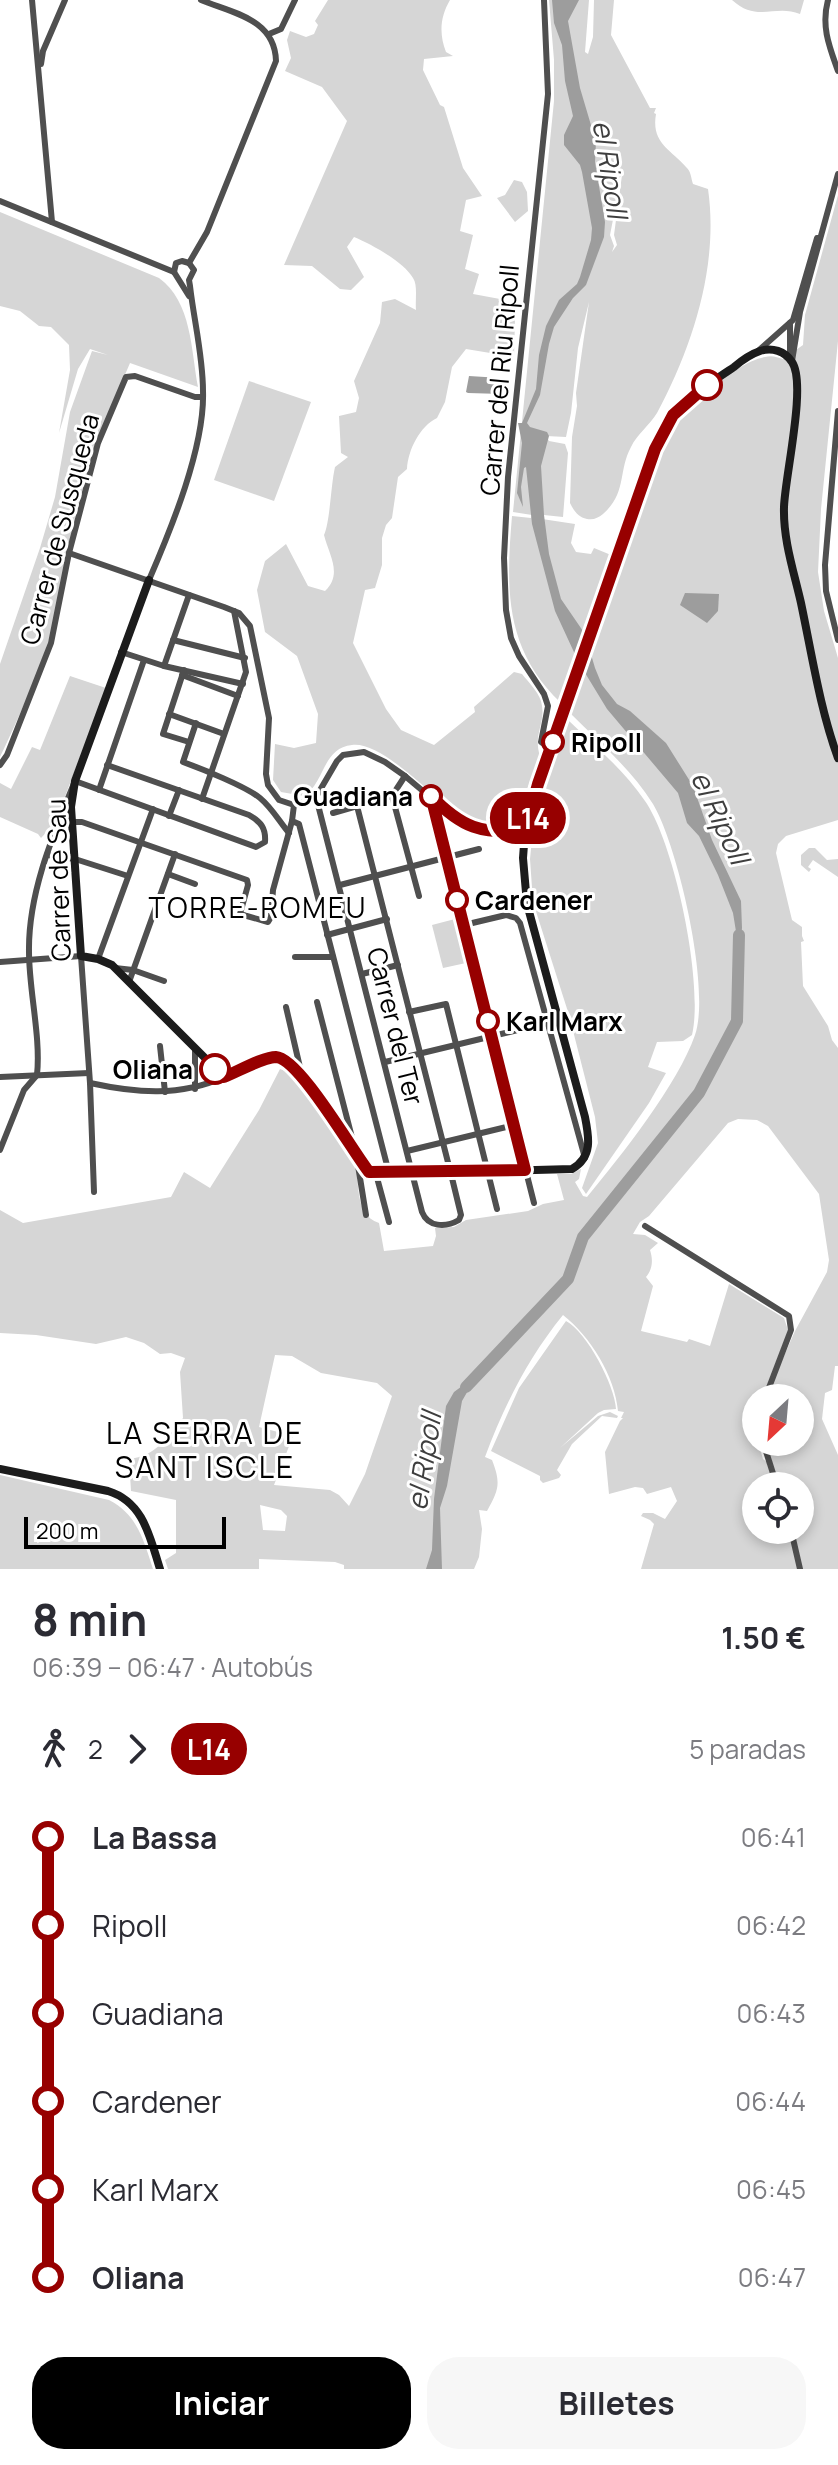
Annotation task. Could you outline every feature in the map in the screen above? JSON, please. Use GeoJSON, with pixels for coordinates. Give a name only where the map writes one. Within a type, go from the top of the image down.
{"type":"FeatureCollection","features":[{"type":"Feature","properties":{"kind":"street"},"geometry":{"type":"LineString","coordinates":[[32,0],[52,222]]}},
{"type":"Feature","properties":{"kind":"street"},"geometry":{"type":"LineString","coordinates":[[40,76],[43,51],[65,0]]}},
{"type":"Feature","properties":{"kind":"street"},"geometry":{"type":"LineString","coordinates":[[189,263],[207,232],[276,61],[274,43],[261,25],[201,0]]}},
{"type":"Feature","properties":{"kind":"street"},"geometry":{"type":"LineString","coordinates":[[269,34],[284,26],[295,0]]}},
{"type":"Feature","properties":{"kind":"street","name":"Carrer del Riu Ripoll"},"geometry":{"type":"LineString","coordinates":[[544,0],[548,94],[508,477],[504,558],[509,629],[519,656],[546,698],[548,706],[541,742],[550,749]]}},
{"type":"Feature","properties":{"kind":"street"},"geometry":{"type":"LineString","coordinates":[[828,0],[826,36],[838,71]]}},
{"type":"Feature","properties":{"kind":"street"},"geometry":{"type":"LineString","coordinates":[[791,360],[800,312],[838,174]]}},
{"type":"Feature","properties":{"kind":"street"},"geometry":{"type":"LineString","coordinates":[[0,194],[0,201],[174,272],[191,299]]}},
{"type":"Feature","properties":{"kind":"street"},"geometry":{"type":"LineString","coordinates":[[822,234],[814,246],[790,323],[791,360],[796,372],[797,393],[786,485],[785,529],[821,696],[838,758]]}},
{"type":"Feature","properties":{"kind":"street"},"geometry":{"type":"LineString","coordinates":[[149,580],[183,492],[199,432],[203,397],[189,280],[194,270],[189,263],[182,261],[176,263],[174,272]]}},
{"type":"Feature","properties":{"kind":"street"},"geometry":{"type":"LineString","coordinates":[[178,279],[189,280]]}},
{"type":"Feature","properties":{"kind":"street"},"geometry":{"type":"LineString","coordinates":[[90,1083],[141,1092],[195,1089],[276,1057],[285,1060],[302,1076],[369,1172],[572,1169],[585,1158],[590,1142],[587,1124],[527,904],[523,858],[525,831],[550,749],[655,449],[667,425],[698,392],[758,351],[790,323]]}},
{"type":"Feature","properties":{"kind":"street"},"geometry":{"type":"LineString","coordinates":[[758,351],[776,350],[791,360]]}},
{"type":"Feature","properties":{"kind":"street","name":"Carrer de Susqueda"},"geometry":{"type":"LineString","coordinates":[[0,765],[7,755],[51,643],[69,553],[98,443],[126,377],[135,376],[203,397]]}},
{"type":"Feature","properties":{"kind":"street"},"geometry":{"type":"LineString","coordinates":[[838,411],[825,579],[835,614],[838,640]]}},
{"type":"Feature","properties":{"kind":"street"},"geometry":{"type":"LineString","coordinates":[[828,515],[838,516]]}},
{"type":"Feature","properties":{"kind":"street"},"geometry":{"type":"LineString","coordinates":[[69,553],[244,617],[250,626],[269,718],[268,785],[279,800],[296,804],[316,797],[337,761],[349,753],[364,752],[405,776],[461,823],[484,830],[525,831]]}},
{"type":"Feature","properties":{"kind":"street","name":"Carrer de Sau"},"geometry":{"type":"LineString","coordinates":[[94,1192],[90,1083],[71,807],[75,781],[149,580]]}},
{"type":"Feature","properties":{"kind":"street"},"geometry":{"type":"LineString","coordinates":[[164,666],[189,595]]}},
{"type":"Feature","properties":{"kind":"street"},"geometry":{"type":"LineString","coordinates":[[202,799],[246,672],[234,611]]}},
{"type":"Feature","properties":{"kind":"street"},"geometry":{"type":"LineString","coordinates":[[173,640],[245,658]]}},
{"type":"Feature","properties":{"kind":"street"},"geometry":{"type":"LineString","coordinates":[[121,652],[183,672],[238,696]]}},
{"type":"Feature","properties":{"kind":"street"},"geometry":{"type":"LineString","coordinates":[[99,790],[144,660]]}},
{"type":"Feature","properties":{"kind":"street"},"geometry":{"type":"LineString","coordinates":[[183,672],[243,684]]}},
{"type":"Feature","properties":{"kind":"street"},"geometry":{"type":"LineString","coordinates":[[183,672],[163,734],[189,742]]}},
{"type":"Feature","properties":{"kind":"street"},"geometry":{"type":"LineString","coordinates":[[169,714],[224,734]]}},
{"type":"Feature","properties":{"kind":"street"},"geometry":{"type":"LineString","coordinates":[[196,723],[183,762],[258,796],[289,833]]}},
{"type":"Feature","properties":{"kind":"street"},"geometry":{"type":"LineString","coordinates":[[0,1150],[24,1090],[37,1075],[29,960],[33,902],[75,781],[256,847],[262,846],[265,835],[258,820],[107,765]]}},
{"type":"Feature","properties":{"kind":"street"},"geometry":{"type":"LineString","coordinates":[[333,813],[392,796],[405,776]]}},
{"type":"Feature","properties":{"kind":"street"},"geometry":{"type":"LineString","coordinates":[[169,816],[179,790]]}},
{"type":"Feature","properties":{"kind":"street"},"geometry":{"type":"LineString","coordinates":[[392,796],[419,896]]}},
{"type":"Feature","properties":{"kind":"street"},"geometry":{"type":"LineString","coordinates":[[431,796],[534,1203]]}},
{"type":"Feature","properties":{"kind":"street","name":"Carrer del Ter"},"geometry":{"type":"LineString","coordinates":[[316,797],[424,1218],[434,1224],[453,1224],[460,1218],[451,1172]]}},
{"type":"Feature","properties":{"kind":"street"},"geometry":{"type":"LineString","coordinates":[[296,804],[296,823],[389,1173]]}},
{"type":"Feature","properties":{"kind":"street"},"geometry":{"type":"LineString","coordinates":[[357,806],[451,1172]]}},
{"type":"Feature","properties":{"kind":"street"},"geometry":{"type":"LineString","coordinates":[[98,959],[153,809]]}},
{"type":"Feature","properties":{"kind":"street"},"geometry":{"type":"LineString","coordinates":[[59,822],[82,822],[247,880],[240,914],[268,922],[273,890],[289,833],[296,823]]}},
{"type":"Feature","properties":{"kind":"street"},"geometry":{"type":"LineString","coordinates":[[340,885],[479,849]]}},
{"type":"Feature","properties":{"kind":"street"},"geometry":{"type":"LineString","coordinates":[[129,982],[175,854]]}},
{"type":"Feature","properties":{"kind":"street"},"geometry":{"type":"LineString","coordinates":[[48,855],[75,859],[128,876]]}},
{"type":"Feature","properties":{"kind":"street"},"geometry":{"type":"LineString","coordinates":[[168,874],[195,884]]}},
{"type":"Feature","properties":{"kind":"street"},"geometry":{"type":"LineString","coordinates":[[464,925],[506,915],[516,918],[585,1158]]}},
{"type":"Feature","properties":{"kind":"street"},"geometry":{"type":"LineString","coordinates":[[327,935],[387,919]]}},
{"type":"Feature","properties":{"kind":"street"},"geometry":{"type":"LineString","coordinates":[[0,962],[81,956],[98,959],[115,968],[222,1076]]}},
{"type":"Feature","properties":{"kind":"street"},"geometry":{"type":"LineString","coordinates":[[295,957],[333,957]]}},
{"type":"Feature","properties":{"kind":"street"},"geometry":{"type":"LineString","coordinates":[[362,974],[398,965]]}},
{"type":"Feature","properties":{"kind":"street"},"geometry":{"type":"LineString","coordinates":[[115,968],[133,970],[164,981]]}},
{"type":"Feature","properties":{"kind":"street"},"geometry":{"type":"LineString","coordinates":[[317,1002],[356,1153],[366,1215]]}},
{"type":"Feature","properties":{"kind":"street"},"geometry":{"type":"LineString","coordinates":[[409,1012],[446,1004],[497,1209]]}},
{"type":"Feature","properties":{"kind":"street"},"geometry":{"type":"LineString","coordinates":[[286,1007],[302,1076]]}},
{"type":"Feature","properties":{"kind":"street"},"geometry":{"type":"LineString","coordinates":[[385,1062],[547,1023]]}},
{"type":"Feature","properties":{"kind":"street"},"geometry":{"type":"LineString","coordinates":[[160,1046],[165,1092]]}},
{"type":"Feature","properties":{"kind":"street"},"geometry":{"type":"LineString","coordinates":[[195,1048],[195,1089]]}},
{"type":"Feature","properties":{"kind":"street"},"geometry":{"type":"LineString","coordinates":[[0,1077],[89,1073]]}},
{"type":"Feature","properties":{"kind":"street"},"geometry":{"type":"LineString","coordinates":[[576,1127],[587,1124]]}},
{"type":"Feature","properties":{"kind":"street"},"geometry":{"type":"LineString","coordinates":[[407,1151],[515,1125]]}},
{"type":"Feature","properties":{"kind":"street"},"geometry":{"type":"LineString","coordinates":[[376,1174],[389,1222]]}},
{"type":"Feature","properties":{"kind":"street"},"geometry":{"type":"LineString","coordinates":[[645,1226],[785,1312],[791,1323],[770,1384]]}},
{"type":"Feature","properties":{"kind":"street"},"geometry":{"type":"LineString","coordinates":[[0,1469],[108,1491],[124,1498],[143,1520],[160,1569]]}},
{"type":"Feature","properties":{"kind":"street"},"geometry":{"type":"LineString","coordinates":[[794,1544],[800,1569]]}},
{"type":"Feature","properties":{"kind":"shaded area"},"geometry":{"type":"Polygon","coordinates":[[[328,0],[450,0],[442,19],[442,39],[446,52],[453,56],[424,59],[423,70],[440,105],[444,107],[463,168],[482,196],[466,200],[460,231],[473,235],[465,269],[479,274],[473,294],[500,299],[499,314],[515,318],[514,357],[466,349],[452,367],[445,402],[437,418],[416,439],[407,469],[398,477],[392,518],[382,538],[382,565],[375,588],[365,590],[353,643],[386,709],[401,730],[434,745],[475,712],[474,707],[514,672],[522,674],[542,706],[538,742],[540,756],[523,800],[523,811],[519,818],[503,826],[463,818],[394,762],[365,746],[352,745],[335,752],[304,796],[281,792],[273,780],[275,744],[294,748],[316,743],[318,714],[297,656],[265,632],[257,590],[265,561],[286,544],[308,586],[325,591],[330,585],[334,571],[324,535],[335,467],[348,457],[341,453],[339,416],[356,412],[359,398],[354,381],[380,323],[382,302],[395,299],[416,310],[415,285],[409,272],[386,254],[354,237],[347,247],[364,277],[351,290],[340,289],[312,266],[284,265],[347,121],[322,87],[285,71],[291,58],[287,40],[290,31],[306,37],[314,34],[318,25],[315,21],[328,0]]]}},
{"type":"Feature","properties":{"kind":"shaded area"},"geometry":{"type":"Polygon","coordinates":[[[549,0],[589,0],[585,52],[588,54],[593,37],[594,0],[614,0],[611,35],[650,108],[656,108],[655,124],[659,139],[688,169],[693,184],[708,189],[710,218],[706,276],[692,333],[657,413],[631,447],[616,498],[601,515],[594,519],[584,518],[570,503],[576,393],[589,302],[578,348],[566,437],[546,436],[549,441],[565,444],[568,453],[563,517],[544,515],[542,519],[575,524],[571,543],[576,552],[591,554],[594,548],[611,555],[561,703],[528,661],[519,639],[513,616],[509,568],[512,516],[531,518],[532,515],[513,512],[554,101],[549,0]],[[622,175],[616,182],[617,199],[610,235],[614,246],[612,252],[617,245],[614,235],[622,175]]]}},
{"type":"Feature","properties":{"kind":"shaded area"},"geometry":{"type":"Polygon","coordinates":[[[552,0],[579,0],[568,21],[580,88],[596,142],[595,162],[605,222],[604,237],[586,285],[573,298],[554,327],[540,395],[527,423],[530,427],[547,432],[549,436],[541,466],[549,554],[561,599],[585,634],[602,685],[617,704],[630,711],[666,743],[693,786],[712,840],[741,901],[739,950],[733,913],[699,836],[687,823],[678,793],[607,709],[579,663],[555,611],[532,524],[526,467],[521,487],[523,507],[517,493],[522,443],[518,423],[522,423],[536,389],[546,326],[559,300],[577,284],[592,228],[580,165],[564,145],[564,135],[573,116],[552,0]]]}},
{"type":"Feature","properties":{"kind":"shaded area"},"geometry":{"type":"Polygon","coordinates":[[[732,0],[804,0],[800,14],[791,11],[758,12],[741,7],[732,0]]]}},
{"type":"Feature","properties":{"kind":"shaded area"},"geometry":{"type":"Polygon","coordinates":[[[514,180],[522,182],[527,192],[528,211],[515,222],[497,198],[505,195],[514,180]]]}},
{"type":"Feature","properties":{"kind":"shaded area"},"geometry":{"type":"Polygon","coordinates":[[[838,195],[838,341],[821,509],[818,572],[824,611],[838,658],[838,820],[786,836],[778,844],[776,853],[792,920],[802,927],[803,986],[838,1048],[838,1366],[835,1366],[832,1390],[825,1393],[822,1419],[838,1455],[838,1569],[641,1569],[654,1524],[641,1516],[643,1513],[653,1513],[665,1519],[677,1501],[671,1487],[647,1494],[643,1488],[635,1487],[609,1494],[605,1452],[624,1412],[618,1411],[612,1384],[600,1358],[583,1334],[563,1315],[518,1383],[485,1457],[492,1460],[497,1486],[487,1511],[479,1510],[482,1529],[479,1557],[474,1569],[344,1569],[344,1565],[335,1562],[259,1559],[259,1569],[168,1569],[165,1560],[176,1553],[176,1500],[131,1491],[129,1459],[154,1450],[183,1418],[180,1372],[185,1358],[171,1353],[160,1354],[144,1343],[126,1337],[96,1344],[0,1333],[0,1210],[23,1223],[171,1197],[184,1172],[210,1188],[259,1110],[280,1069],[293,1074],[302,1083],[351,1149],[361,1204],[370,1218],[379,1223],[384,1251],[433,1246],[435,1228],[454,1227],[466,1220],[528,1211],[564,1200],[557,1174],[571,1174],[581,1169],[575,1182],[583,1196],[587,1197],[647,1119],[676,1075],[695,1035],[699,985],[689,918],[663,824],[635,780],[571,714],[667,436],[684,413],[725,377],[753,361],[770,356],[783,359],[803,345],[805,315],[838,195]],[[738,1119],[728,1123],[649,1216],[640,1222],[633,1234],[645,1235],[658,1243],[650,1250],[652,1264],[646,1277],[653,1286],[641,1331],[710,1346],[729,1284],[784,1318],[788,1330],[767,1384],[742,1384],[742,1456],[762,1456],[769,1464],[768,1456],[814,1456],[814,1384],[772,1384],[795,1331],[827,1272],[829,1260],[819,1194],[768,1126],[757,1120],[738,1119]],[[275,1355],[259,1427],[293,1436],[274,1485],[330,1490],[349,1506],[365,1474],[392,1396],[377,1383],[321,1373],[292,1356],[275,1355]],[[260,1505],[263,1530],[285,1531],[287,1516],[281,1510],[260,1505]]]}},
{"type":"Feature","properties":{"kind":"shaded area"},"geometry":{"type":"Polygon","coordinates":[[[0,212],[159,278],[170,288],[184,313],[198,387],[130,363],[81,494],[59,603],[46,649],[0,757],[0,664],[55,497],[70,412],[92,351],[108,355],[90,349],[78,369],[59,433],[70,370],[69,345],[51,327],[39,326],[20,311],[0,306],[0,212]]]}},
{"type":"Feature","properties":{"kind":"shaded area"},"geometry":{"type":"Polygon","coordinates":[[[469,376],[501,378],[502,394],[466,392],[469,376]]]}},
{"type":"Feature","properties":{"kind":"shaded area"},"geometry":{"type":"Polygon","coordinates":[[[249,381],[311,402],[274,501],[214,480],[249,381]]]}},
{"type":"Feature","properties":{"kind":"shaded area"},"geometry":{"type":"Polygon","coordinates":[[[685,593],[719,594],[718,611],[707,623],[680,605],[685,593]]]}},
{"type":"Feature","properties":{"kind":"shaded area"},"geometry":{"type":"Polygon","coordinates":[[[70,676],[106,688],[55,823],[41,838],[0,817],[0,783],[11,789],[32,747],[40,750],[70,676]]]}},
{"type":"Feature","properties":{"kind":"shaded area"},"geometry":{"type":"Polygon","coordinates":[[[568,720],[628,779],[656,821],[676,880],[694,983],[692,1035],[683,1041],[657,1042],[648,1067],[666,1073],[586,1194],[582,1188],[598,1143],[595,1117],[569,1015],[533,902],[530,859],[534,818],[568,720]]]}},
{"type":"Feature","properties":{"kind":"shaded area"},"geometry":{"type":"Polygon","coordinates":[[[809,848],[815,848],[827,860],[838,859],[838,877],[813,860],[808,867],[811,869],[809,872],[801,865],[801,855],[809,848]]]}},
{"type":"Feature","properties":{"kind":"shaded area"},"geometry":{"type":"Polygon","coordinates":[[[455,919],[466,963],[443,968],[432,925],[455,919]]]}},
{"type":"Feature","properties":{"kind":"shaded area"},"geometry":{"type":"Polygon","coordinates":[[[566,1321],[583,1336],[598,1360],[611,1387],[616,1409],[598,1413],[560,1448],[598,1416],[610,1412],[618,1416],[602,1416],[572,1444],[557,1470],[561,1475],[559,1478],[543,1483],[540,1476],[491,1451],[519,1388],[566,1321]]]}},
{"type":"Feature","properties":{"kind":"shaded area"},"geometry":{"type":"Polygon","coordinates":[[[477,1375],[462,1401],[447,1486],[440,1508],[442,1569],[426,1569],[432,1550],[434,1499],[446,1406],[454,1392],[477,1375]]]}},
{"type":"Feature","properties":{"kind":"shaded area"},"geometry":{"type":"Polygon","coordinates":[[[0,1475],[109,1500],[119,1506],[138,1529],[153,1569],[0,1569],[0,1475]]]}},
{"type":"Feature","properties":{"kind":"waterway","name":"el Ripoll"},"geometry":{"type":"LineString","coordinates":[[466,1387],[568,1279],[583,1237],[699,1093],[737,1021],[739,935]]}},
{"type":"Feature","properties":{"kind":"bus line","name":"L14"},"geometry":{"type":"LineString","coordinates":[[215,1069],[224,1077],[265,1060],[276,1057],[285,1060],[302,1076],[369,1172],[525,1170],[431,796],[461,823],[484,830],[525,831],[538,784],[655,449],[673,415],[707,385]]}},
{"type":"Feature","properties":{"kind":"place","name":"Ripoll"},"geometry":{"type":"Point","coordinates":[553,742]}},
{"type":"Feature","properties":{"kind":"place","name":"Guadiana"},"geometry":{"type":"Point","coordinates":[431,796]}},
{"type":"Feature","properties":{"kind":"place","name":"Cardener"},"geometry":{"type":"Point","coordinates":[457,900]}},
{"type":"Feature","properties":{"kind":"place","name":"Karl Marx"},"geometry":{"type":"Point","coordinates":[488,1021]}},
{"type":"Feature","properties":{"kind":"place","name":"Oliana"},"geometry":{"type":"Point","coordinates":[215,1069]}},
{"type":"Feature","properties":{"kind":"district","name":"TORRE-ROMEU"},"geometry":{"type":"Point","coordinates":[258,907]}},
{"type":"Feature","properties":{"kind":"district","name":"LA SERRA DE SANT ISCLE"},"geometry":{"type":"Point","coordinates":[205,1449]}}]}
